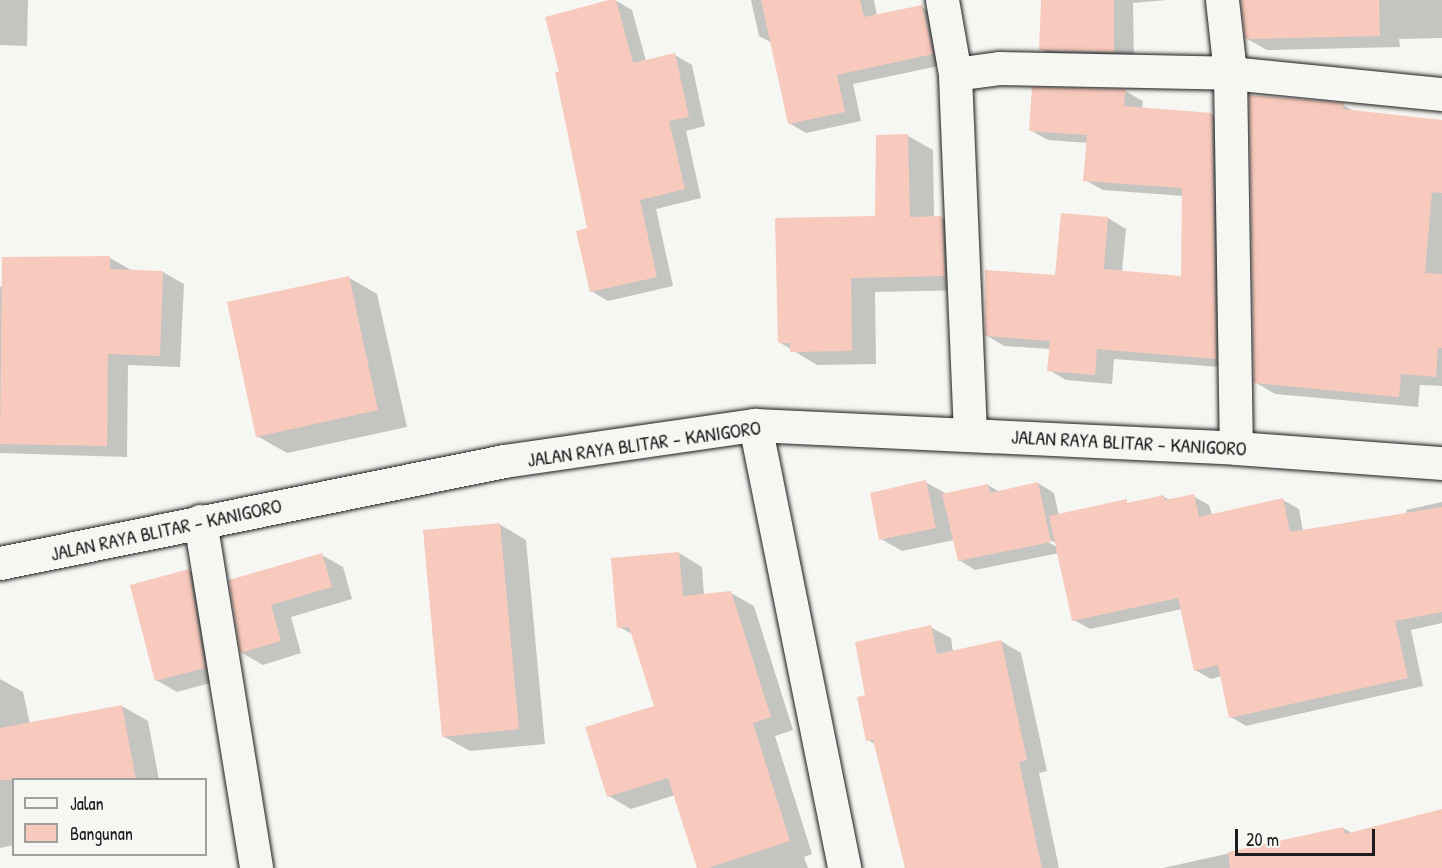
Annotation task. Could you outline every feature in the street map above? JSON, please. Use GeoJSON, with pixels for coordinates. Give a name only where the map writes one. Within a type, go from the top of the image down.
{"type":"FeatureCollection","features":[{"type":"Feature","properties":{"kind":"street"},"geometry":{"type":"LineString","coordinates":[[942,0],[955,74],[970,434]]}},
{"type":"Feature","properties":{"kind":"street"},"geometry":{"type":"LineString","coordinates":[[1222,0],[1230,73],[1236,448]]}},
{"type":"Feature","properties":{"kind":"street"},"geometry":{"type":"LineString","coordinates":[[955,74],[999,68],[1230,73],[1442,94]]}},
{"type":"Feature","properties":{"kind":"street"},"geometry":{"type":"LineString","coordinates":[[755,425],[844,868]]}},
{"type":"Feature","properties":{"kind":"street","name":"JALAN RAYA BLITAR - KANIGORO"},"geometry":{"type":"LineString","coordinates":[[0,563],[504,461],[755,425],[1236,448],[1442,463]]}},
{"type":"Feature","properties":{"kind":"street"},"geometry":{"type":"LineString","coordinates":[[200,521],[256,868]]}},
{"type":"Feature","properties":{"kind":"building"},"geometry":{"type":"Polygon","coordinates":[[[616,0],[633,63],[675,53],[689,117],[669,121],[685,189],[640,200],[657,277],[590,292],[576,231],[587,228],[555,72],[559,72],[545,17],[616,0]]]}},
{"type":"Feature","properties":{"kind":"building"},"geometry":{"type":"Polygon","coordinates":[[[761,0],[860,0],[864,17],[922,5],[933,54],[837,75],[845,112],[788,124],[761,0]]]}},
{"type":"Feature","properties":{"kind":"building"},"geometry":{"type":"Polygon","coordinates":[[[1041,0],[1114,0],[1114,52],[1039,50],[1041,0]]]}},
{"type":"Feature","properties":{"kind":"building"},"geometry":{"type":"Polygon","coordinates":[[[1241,0],[1379,0],[1380,36],[1245,39],[1241,0]]]}},
{"type":"Feature","properties":{"kind":"building"},"geometry":{"type":"Polygon","coordinates":[[[1032,87],[1126,89],[1124,106],[1212,113],[1216,359],[1097,349],[1095,375],[1047,371],[1050,341],[985,336],[985,270],[1055,275],[1061,213],[1108,217],[1104,269],[1181,276],[1182,188],[1083,181],[1087,135],[1029,131],[1032,87]]]}},
{"type":"Feature","properties":{"kind":"building"},"geometry":{"type":"Polygon","coordinates":[[[1249,95],[1344,103],[1343,109],[1442,120],[1442,193],[1432,192],[1425,273],[1442,274],[1442,348],[1438,348],[1436,377],[1401,374],[1399,397],[1254,383],[1249,95]]]}},
{"type":"Feature","properties":{"kind":"building"},"geometry":{"type":"Polygon","coordinates":[[[908,134],[910,217],[942,216],[945,276],[851,278],[852,351],[790,352],[790,343],[778,343],[775,218],[875,216],[876,135],[908,134]]]}},
{"type":"Feature","properties":{"kind":"building"},"geometry":{"type":"Polygon","coordinates":[[[110,256],[110,269],[163,271],[160,356],[108,354],[107,446],[0,444],[2,257],[110,256]]]}},
{"type":"Feature","properties":{"kind":"building"},"geometry":{"type":"Polygon","coordinates":[[[349,276],[378,410],[256,437],[227,302],[349,276]]]}},
{"type":"Feature","properties":{"kind":"building"},"geometry":{"type":"Polygon","coordinates":[[[926,480],[936,528],[879,540],[870,493],[926,480]]]}},
{"type":"Feature","properties":{"kind":"building"},"geometry":{"type":"Polygon","coordinates":[[[1038,482],[1051,542],[958,561],[942,494],[988,484],[990,493],[1038,482]]]}},
{"type":"Feature","properties":{"kind":"building"},"geometry":{"type":"Polygon","coordinates":[[[1194,494],[1199,517],[1283,498],[1290,532],[1442,507],[1442,612],[1395,621],[1408,678],[1229,718],[1218,665],[1194,671],[1178,598],[1072,621],[1049,516],[1127,499],[1127,503],[1164,495],[1165,500],[1194,494]]]}},
{"type":"Feature","properties":{"kind":"building"},"geometry":{"type":"Polygon","coordinates":[[[500,523],[519,729],[442,737],[423,530],[500,523]]]}},
{"type":"Feature","properties":{"kind":"building"},"geometry":{"type":"Polygon","coordinates":[[[679,552],[683,596],[731,591],[771,717],[753,723],[790,841],[708,868],[697,868],[668,778],[607,797],[585,727],[654,706],[629,627],[617,628],[611,558],[679,552]]]}},
{"type":"Feature","properties":{"kind":"building"},"geometry":{"type":"Polygon","coordinates":[[[322,553],[332,587],[271,605],[281,641],[240,653],[229,580],[322,553]]]}},
{"type":"Feature","properties":{"kind":"building"},"geometry":{"type":"Polygon","coordinates":[[[189,569],[205,668],[155,681],[130,585],[189,569]]]}},
{"type":"Feature","properties":{"kind":"building"},"geometry":{"type":"Polygon","coordinates":[[[931,625],[937,654],[1001,640],[1027,760],[1019,762],[1042,868],[905,868],[873,740],[866,741],[857,697],[865,695],[855,642],[931,625]]]}},
{"type":"Feature","properties":{"kind":"building"},"geometry":{"type":"Polygon","coordinates":[[[122,705],[136,778],[12,778],[12,780],[0,780],[0,728],[122,705]]]}},
{"type":"Feature","properties":{"kind":"building"},"geometry":{"type":"Polygon","coordinates":[[[1442,809],[1442,868],[1230,868],[1228,852],[1343,827],[1345,834],[1442,809]]]}}]}
